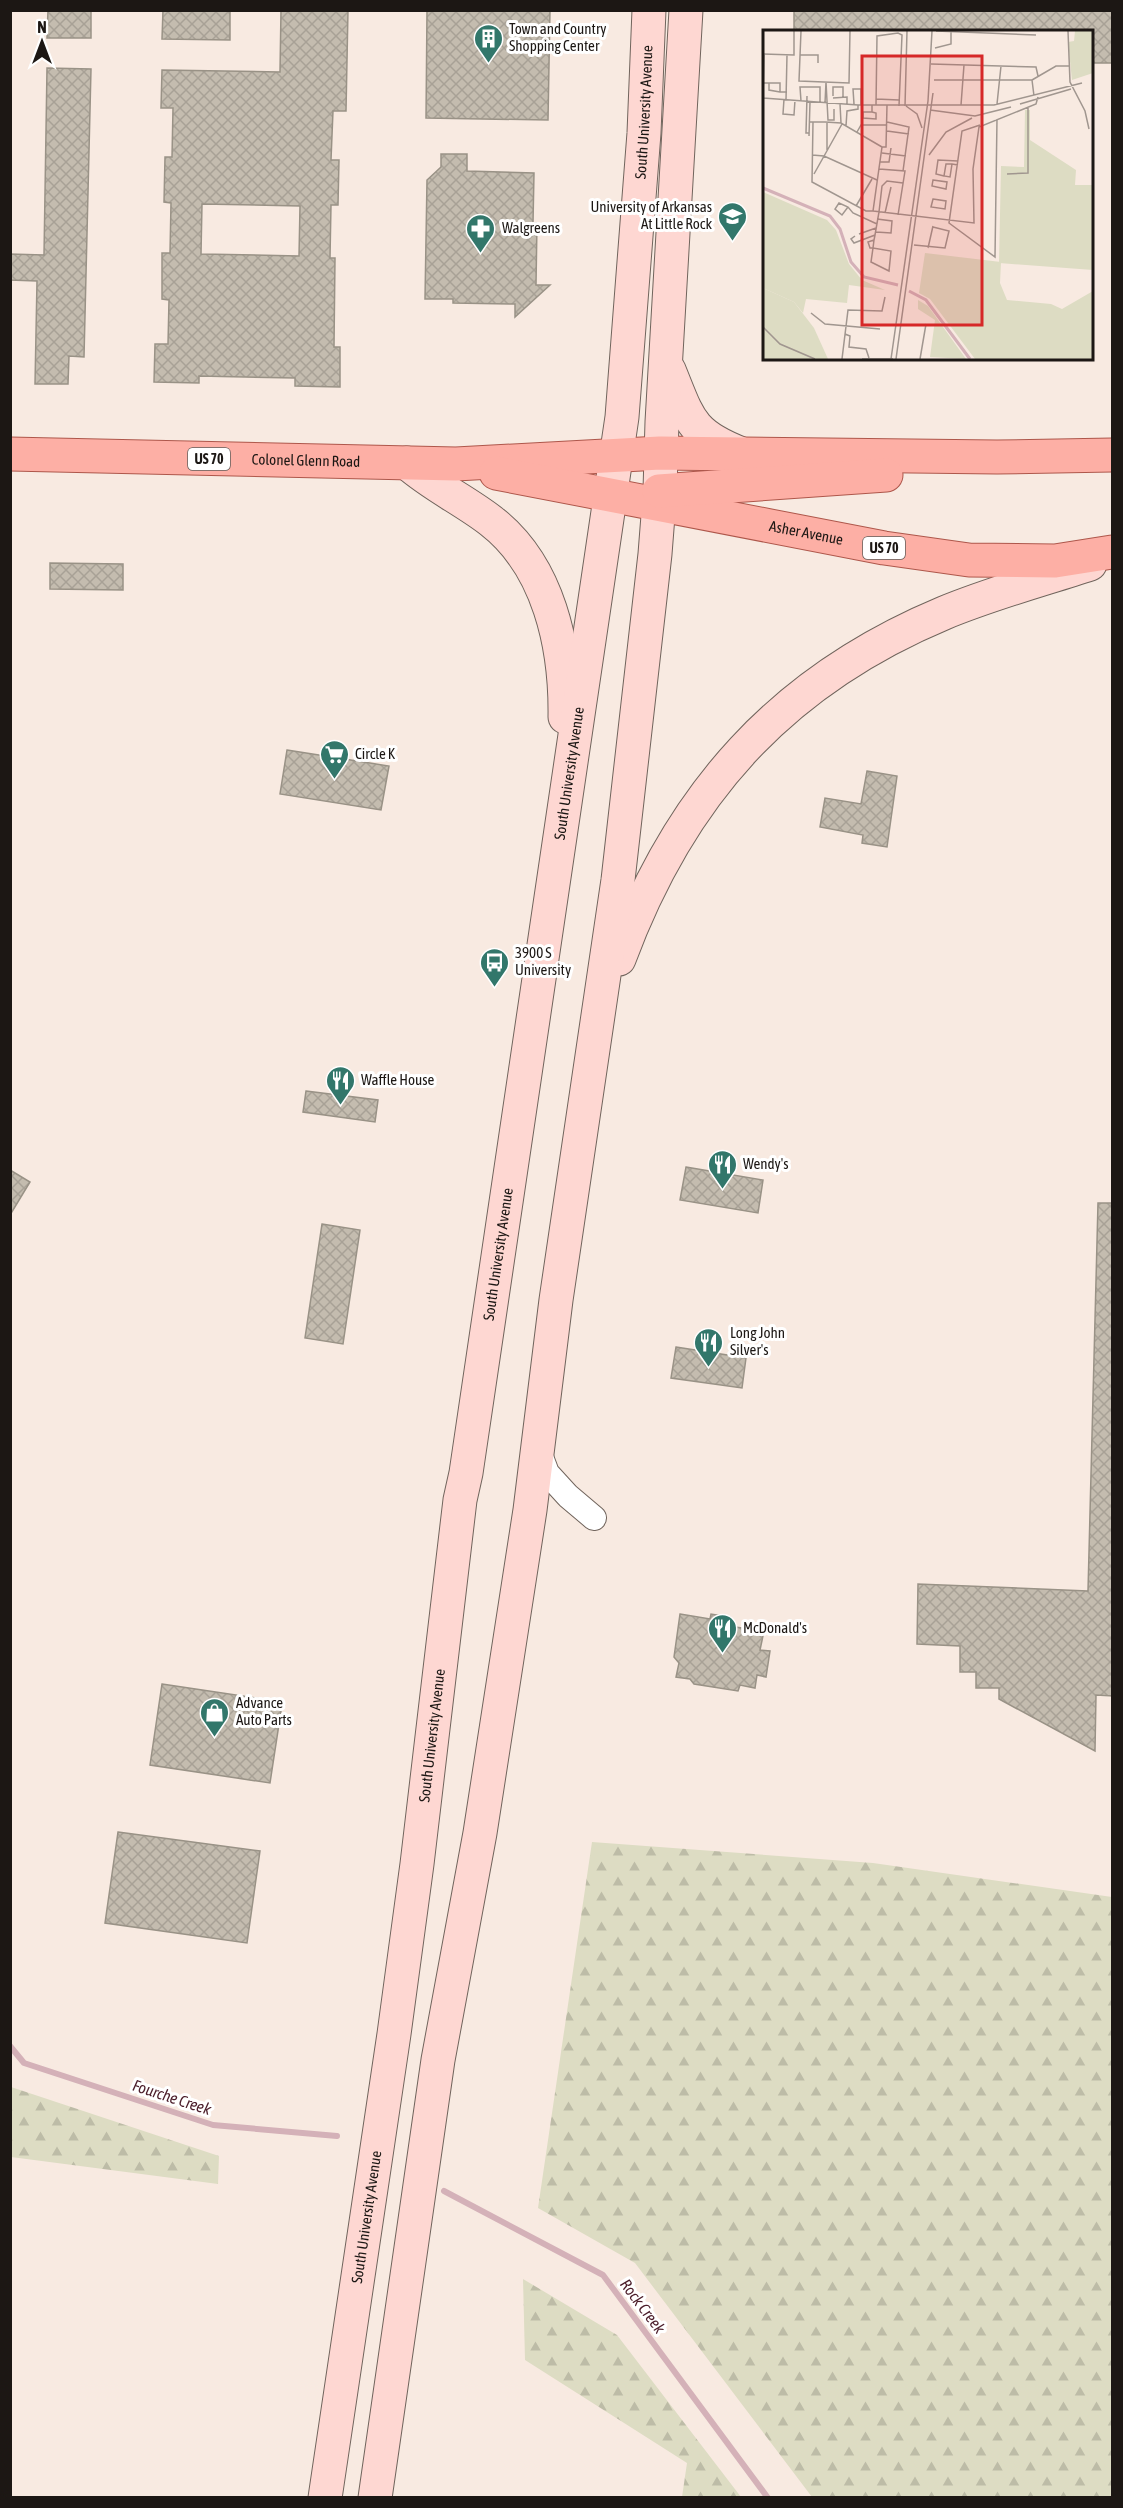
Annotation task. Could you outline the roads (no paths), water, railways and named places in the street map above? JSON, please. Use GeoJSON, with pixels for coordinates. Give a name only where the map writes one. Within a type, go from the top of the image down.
{"type":"FeatureCollection","features":[{"type":"Feature","properties":{"kind":"main road","name":"South University Avenue"},"geometry":{"type":"LineString","coordinates":[[325,2498],[365,2239],[417,1864],[459,1507],[617,455],[627,371],[644,133],[649,10]]}},
{"type":"Feature","properties":{"kind":"main road"},"geometry":{"type":"LineString","coordinates":[[375,2498],[438,2060],[483,1812],[538,1449],[555,1300],[618,880],[660,497],[660,453],[686,10]]}},
{"type":"Feature","properties":{"kind":"main road"},"geometry":{"type":"LineString","coordinates":[[665,360],[692,424],[720,446],[742,454]]}},
{"type":"Feature","properties":{"kind":"main road","name":"US 70"},"geometry":{"type":"LineString","coordinates":[[617,455],[660,453],[998,457],[1113,455]]}},
{"type":"Feature","properties":{"kind":"main road","name":"Colonel Glenn Road"},"geometry":{"type":"LineString","coordinates":[[10,454],[407,464],[456,464],[617,455]]}},
{"type":"Feature","properties":{"kind":"main road"},"geometry":{"type":"LineString","coordinates":[[660,497],[925,472],[998,457]]}},
{"type":"Feature","properties":{"kind":"main road"},"geometry":{"type":"LineString","coordinates":[[407,464],[421,476],[493,523],[514,542],[538,577],[558,637],[566,700],[565,798]]}},
{"type":"Feature","properties":{"kind":"main road","name":"Colonel Glenn Road"},"geometry":{"type":"LineString","coordinates":[[456,464],[578,490],[610,495],[660,497]]}},
{"type":"Feature","properties":{"kind":"main road","name":"Asher Avenue"},"geometry":{"type":"LineString","coordinates":[[660,497],[884,548],[969,560],[1055,561],[1113,552]]}},
{"type":"Feature","properties":{"kind":"main road"},"geometry":{"type":"LineString","coordinates":[[590,1065],[618,962],[632,924],[653,882],[688,818],[731,761],[755,736],[814,684],[844,664],[908,629],[1000,592],[1113,557]]}},
{"type":"Feature","properties":{"kind":"street"},"geometry":{"type":"LineString","coordinates":[[538,1449],[547,1473],[568,1496],[594,1518]]}},
{"type":"Feature","properties":{"kind":"waterway","name":"Fourche Creek"},"geometry":{"type":"LineString","coordinates":[[10,2046],[24,2063],[213,2125],[337,2136]]}},
{"type":"Feature","properties":{"kind":"waterway","name":"Rock Creek"},"geometry":{"type":"LineString","coordinates":[[444,2191],[603,2275],[768,2498]]}},
{"type":"Feature","properties":{"kind":"place","name":"Town and Country Shopping Center"},"geometry":{"type":"Point","coordinates":[488,64]}},
{"type":"Feature","properties":{"kind":"place","name":"University of Arkansas At Little Rock"},"geometry":{"type":"Point","coordinates":[733,242]}},
{"type":"Feature","properties":{"kind":"place","name":"Walgreens"},"geometry":{"type":"Point","coordinates":[481,254]}},
{"type":"Feature","properties":{"kind":"place","name":"Circle K"},"geometry":{"type":"Point","coordinates":[334,780]}},
{"type":"Feature","properties":{"kind":"place","name":"3900 S University"},"geometry":{"type":"Point","coordinates":[494,988]}},
{"type":"Feature","properties":{"kind":"place","name":"Waffle House"},"geometry":{"type":"Point","coordinates":[340,1106]}},
{"type":"Feature","properties":{"kind":"place","name":"Wendy's"},"geometry":{"type":"Point","coordinates":[722,1190]}},
{"type":"Feature","properties":{"kind":"place","name":"Long John Silver's"},"geometry":{"type":"Point","coordinates":[709,1368]}},
{"type":"Feature","properties":{"kind":"place","name":"McDonald's"},"geometry":{"type":"Point","coordinates":[722,1654]}},
{"type":"Feature","properties":{"kind":"place","name":"Advance Auto Parts"},"geometry":{"type":"Point","coordinates":[215,1738]}}]}
